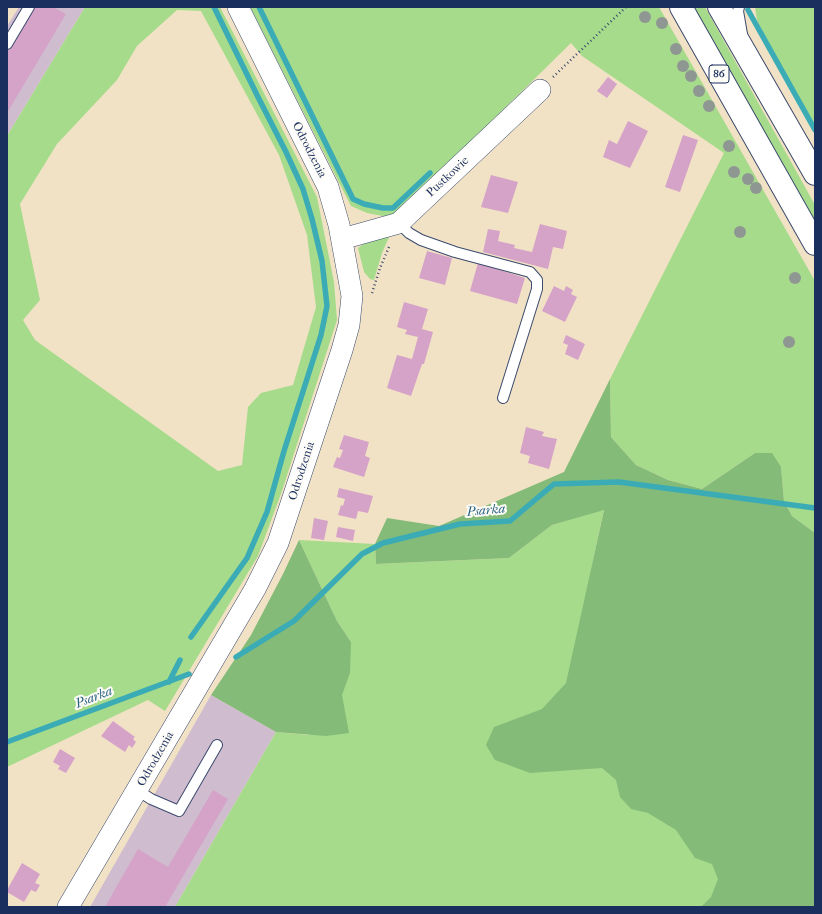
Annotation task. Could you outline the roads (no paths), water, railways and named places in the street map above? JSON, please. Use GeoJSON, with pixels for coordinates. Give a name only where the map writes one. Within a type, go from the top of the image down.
{"type":"FeatureCollection","features":[{"type":"Feature","properties":{"kind":"main road","name":"86"},"geometry":{"type":"LineString","coordinates":[[681,7],[815,244]]}},
{"type":"Feature","properties":{"kind":"main road"},"geometry":{"type":"LineString","coordinates":[[719,7],[815,174]]}},
{"type":"Feature","properties":{"kind":"street","name":"Odrodzenia"},"geometry":{"type":"LineString","coordinates":[[68,907],[255,589],[278,543],[348,331],[352,296],[339,225],[328,187],[238,7]]}},
{"type":"Feature","properties":{"kind":"street","name":"Pustkowie"},"geometry":{"type":"LineString","coordinates":[[342,239],[398,223],[540,90]]}},
{"type":"Feature","properties":{"kind":"lane"},"geometry":{"type":"LineString","coordinates":[[7,44],[29,7]]}},
{"type":"Feature","properties":{"kind":"lane"},"geometry":{"type":"LineString","coordinates":[[739,7],[738,11],[746,56]]}},
{"type":"Feature","properties":{"kind":"lane"},"geometry":{"type":"LineString","coordinates":[[398,223],[409,233],[422,240],[455,252],[530,272],[537,280],[537,289],[503,398]]}},
{"type":"Feature","properties":{"kind":"lane"},"geometry":{"type":"LineString","coordinates":[[137,790],[151,799],[179,811],[217,745]]}},
{"type":"Feature","properties":{"kind":"waterway"},"geometry":{"type":"LineString","coordinates":[[191,637],[247,558],[267,512],[284,451],[321,335],[327,306],[322,261],[303,189],[214,7]]}},
{"type":"Feature","properties":{"kind":"waterway"},"geometry":{"type":"LineString","coordinates":[[259,7],[353,199],[364,204],[383,208],[393,208],[430,173]]}},
{"type":"Feature","properties":{"kind":"waterway"},"geometry":{"type":"LineString","coordinates":[[748,10],[815,130]]}},
{"type":"Feature","properties":{"kind":"waterway","name":"Psarka"},"geometry":{"type":"LineString","coordinates":[[236,657],[294,621],[362,554],[383,543],[460,524],[510,521],[554,484],[619,482],[815,508]]}},
{"type":"Feature","properties":{"kind":"waterway"},"geometry":{"type":"LineString","coordinates":[[169,682],[180,660]]}},
{"type":"Feature","properties":{"kind":"waterway","name":"Psarka"},"geometry":{"type":"LineString","coordinates":[[7,742],[189,674]]}}]}
